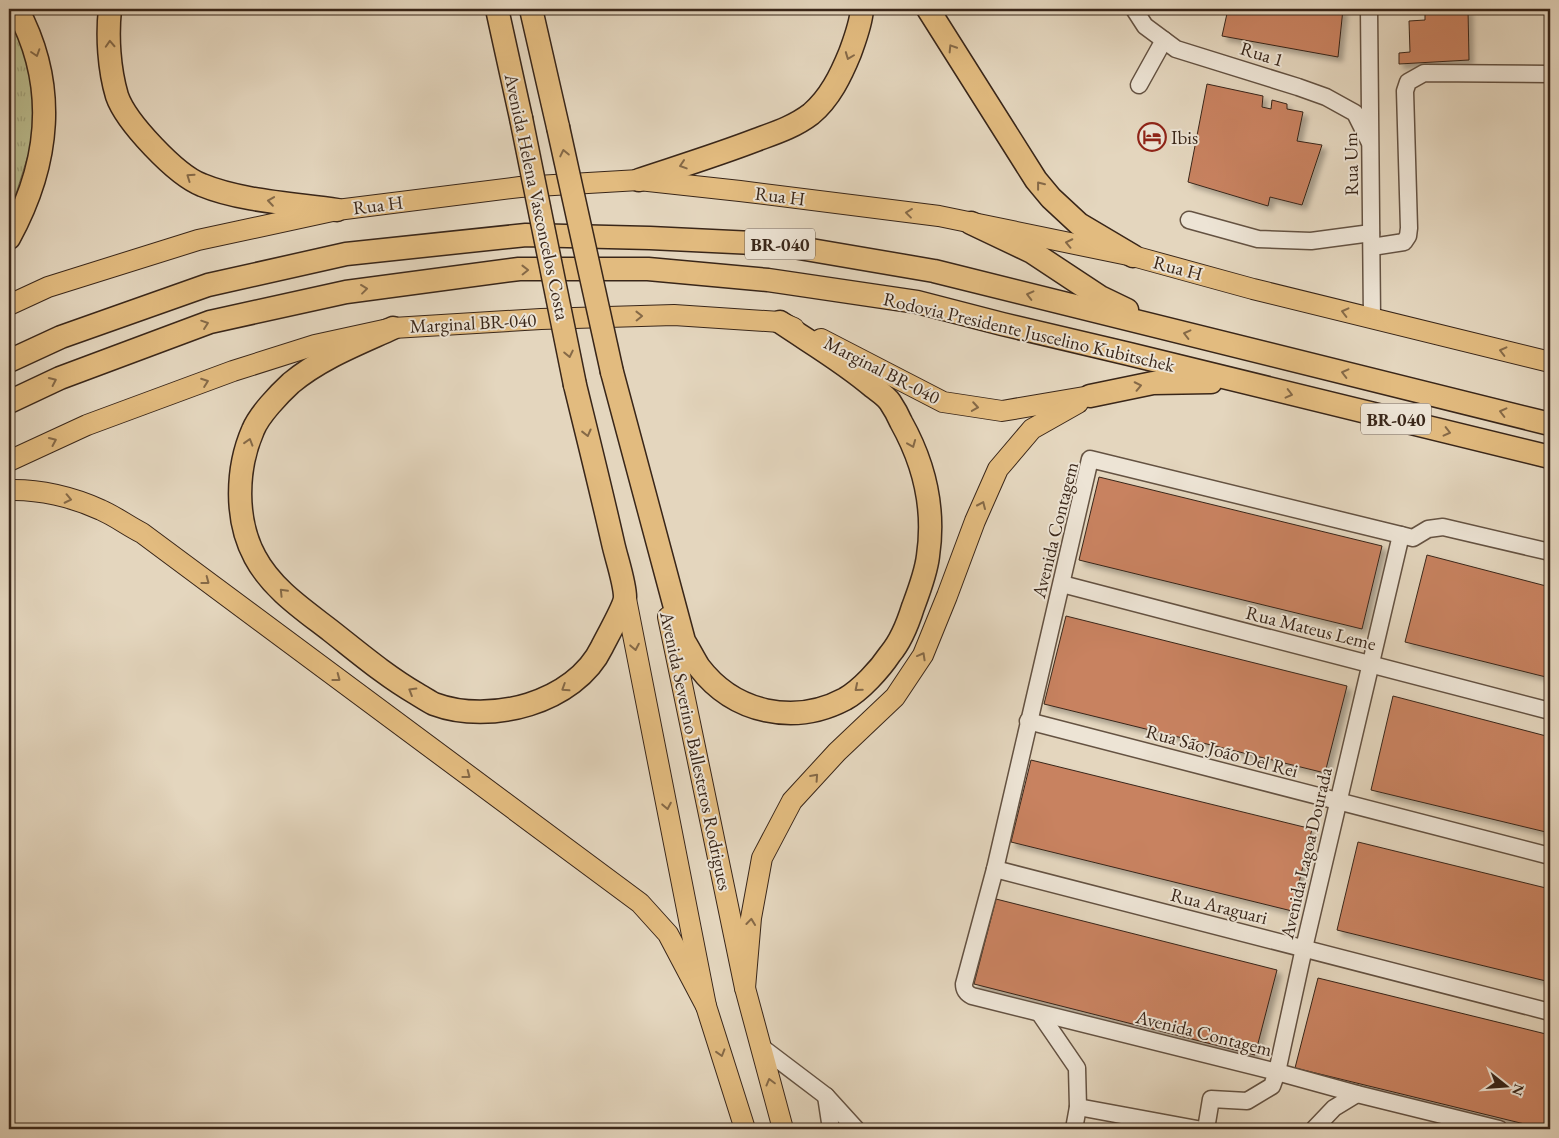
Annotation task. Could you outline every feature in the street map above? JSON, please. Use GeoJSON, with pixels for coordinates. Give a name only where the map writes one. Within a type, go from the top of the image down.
{"type":"FeatureCollection","features":[{"type":"Feature","properties":{"kind":"highway"},"geometry":{"type":"LineString","coordinates":[[9,238],[21,216],[36,171],[44,128],[45,98],[40,66],[29,30],[17,9]]}},
{"type":"Feature","properties":{"kind":"highway"},"geometry":{"type":"LineString","coordinates":[[110,9],[110,59],[118,97],[134,124],[170,163],[201,185],[234,195],[337,210]]}},
{"type":"Feature","properties":{"kind":"highway","name":"Avenida Helena Vasconcelos Costa"},"geometry":{"type":"LineString","coordinates":[[497,9],[575,385]]}},
{"type":"Feature","properties":{"kind":"highway","name":"Avenida Helena Vasconcelos Costa"},"geometry":{"type":"LineString","coordinates":[[531,9],[612,372]]}},
{"type":"Feature","properties":{"kind":"highway"},"geometry":{"type":"LineString","coordinates":[[545,67],[548,9]]}},
{"type":"Feature","properties":{"kind":"highway"},"geometry":{"type":"LineString","coordinates":[[639,180],[735,148],[792,126],[811,113],[828,96],[844,68],[854,41],[862,9]]}},
{"type":"Feature","properties":{"kind":"highway"},"geometry":{"type":"LineString","coordinates":[[928,9],[1036,180],[1051,198],[1078,224],[1133,256]]}},
{"type":"Feature","properties":{"kind":"highway"},"geometry":{"type":"LineString","coordinates":[[971,223],[1032,252],[1100,297],[1163,328]]}},
{"type":"Feature","properties":{"kind":"highway","name":"Rodovia Presidente Juscelino Kubitschek"},"geometry":{"type":"LineString","coordinates":[[9,361],[61,337],[208,285],[346,254],[526,235],[650,238],[776,244],[934,271],[1550,424]]}},
{"type":"Feature","properties":{"kind":"highway","name":"Rodovia Presidente Juscelino Kubitschek"},"geometry":{"type":"LineString","coordinates":[[9,402],[60,378],[210,322],[346,292],[519,270],[648,269],[768,280],[917,302],[1550,457]]}},
{"type":"Feature","properties":{"kind":"highway"},"geometry":{"type":"LineString","coordinates":[[634,459],[684,641],[700,667],[722,690],[748,706],[770,712],[793,715],[846,699],[871,677],[891,653],[907,624],[928,557],[931,519],[924,477],[912,441],[890,401],[857,373],[780,322]]}},
{"type":"Feature","properties":{"kind":"highway"},"geometry":{"type":"LineString","coordinates":[[393,328],[329,357],[290,384],[271,404],[253,428],[240,486],[241,509],[244,531],[256,558],[270,578],[288,597],[378,669],[434,704],[459,710],[494,711],[540,702],[568,687],[586,670],[599,653],[626,599]]}},
{"type":"Feature","properties":{"kind":"highway","name":"Avenida Severino Ballesteros Rodrigues"},"geometry":{"type":"LineString","coordinates":[[612,372],[634,459]]}},
{"type":"Feature","properties":{"kind":"highway"},"geometry":{"type":"LineString","coordinates":[[1090,396],[1153,383],[1242,382]]}},
{"type":"Feature","properties":{"kind":"highway","name":"Avenida Severino Ballesteros Rodrigues"},"geometry":{"type":"LineString","coordinates":[[575,385],[626,599]]}},
{"type":"Feature","properties":{"kind":"main road","name":"Rua H"},"geometry":{"type":"LineString","coordinates":[[9,305],[48,287],[198,240],[337,210],[520,188],[639,180],[940,216],[1133,256],[1372,319],[1550,362]]}},
{"type":"Feature","properties":{"kind":"main road","name":"Marginal BR-040"},"geometry":{"type":"LineString","coordinates":[[9,461],[88,425],[233,371],[315,344],[393,328],[541,319],[674,315],[780,322],[826,342],[943,402],[1002,411],[1090,396]]}},
{"type":"Feature","properties":{"kind":"main road"},"geometry":{"type":"LineString","coordinates":[[745,988],[751,918],[762,858],[792,801],[837,752],[895,697],[924,655],[975,521],[998,469],[1032,429],[1090,396]]}},
{"type":"Feature","properties":{"kind":"main road","name":"Avenida Severino Ballesteros Rodrigues"},"geometry":{"type":"LineString","coordinates":[[634,459],[745,988],[784,1129]]}},
{"type":"Feature","properties":{"kind":"main road"},"geometry":{"type":"LineString","coordinates":[[9,490],[20,490],[80,501],[103,510],[142,533],[640,903],[668,934],[706,1006]]}},
{"type":"Feature","properties":{"kind":"main road","name":"Avenida Severino Ballesteros Rodrigues"},"geometry":{"type":"LineString","coordinates":[[626,599],[706,1006],[745,1129]]}},
{"type":"Feature","properties":{"kind":"lane","name":"Rua 1"},"geometry":{"type":"LineString","coordinates":[[1134,9],[1145,26],[1176,49],[1326,97],[1355,113],[1371,145]]}},
{"type":"Feature","properties":{"kind":"lane","name":"Rua Um"},"geometry":{"type":"LineString","coordinates":[[1369,9],[1372,319]]}},
{"type":"Feature","properties":{"kind":"lane"},"geometry":{"type":"LineString","coordinates":[[1139,85],[1164,40]]}},
{"type":"Feature","properties":{"kind":"lane"},"geometry":{"type":"LineString","coordinates":[[1189,220],[1258,239],[1404,242],[1410,228],[1405,91],[1408,82],[1424,72],[1550,74]]}},
{"type":"Feature","properties":{"kind":"lane","name":"Avenida Contagem"},"geometry":{"type":"LineString","coordinates":[[1499,1129],[972,996],[964,989],[964,984],[995,869],[1090,459],[1413,538],[1428,529],[1443,527],[1550,552]]}},
{"type":"Feature","properties":{"kind":"lane","name":"Avenida Lagoa Dourada"},"geometry":{"type":"LineString","coordinates":[[1206,1129],[1211,1099],[1247,1101],[1272,1086],[1277,1072],[1304,948],[1401,535]]}},
{"type":"Feature","properties":{"kind":"lane","name":"Rua Mateus Leme"},"geometry":{"type":"LineString","coordinates":[[1062,584],[1550,711]]}},
{"type":"Feature","properties":{"kind":"lane","name":"Rua São João Del Rei"},"geometry":{"type":"LineString","coordinates":[[1028,721],[1550,856]]}},
{"type":"Feature","properties":{"kind":"lane","name":"Rua Araguari"},"geometry":{"type":"LineString","coordinates":[[995,869],[1550,1012]]}},
{"type":"Feature","properties":{"kind":"lane"},"geometry":{"type":"LineString","coordinates":[[1040,1014],[1077,1068],[1078,1107],[1074,1129]]}},
{"type":"Feature","properties":{"kind":"lane"},"geometry":{"type":"LineString","coordinates":[[760,1046],[826,1096],[856,1129]]}},
{"type":"Feature","properties":{"kind":"lane"},"geometry":{"type":"LineString","coordinates":[[1314,1129],[1334,1108],[1357,1094]]}},
{"type":"Feature","properties":{"kind":"lane"},"geometry":{"type":"LineString","coordinates":[[826,1096],[831,1129]]}},
{"type":"Feature","properties":{"kind":"lane"},"geometry":{"type":"LineString","coordinates":[[1078,1107],[1197,1129]]}},
{"type":"Feature","properties":{"kind":"green space"},"geometry":{"type":"Polygon","coordinates":[[[9,19],[28,61],[35,104],[30,149],[9,216],[9,19]]]}},
{"type":"Feature","properties":{"kind":"building"},"geometry":{"type":"Polygon","coordinates":[[[1228,9],[1343,9],[1338,57],[1222,36],[1228,9]]]}},
{"type":"Feature","properties":{"kind":"building"},"geometry":{"type":"Polygon","coordinates":[[[1425,9],[1468,9],[1469,60],[1399,64],[1399,53],[1410,52],[1409,21],[1425,20],[1425,9]]]}},
{"type":"Feature","properties":{"kind":"building"},"geometry":{"type":"Polygon","coordinates":[[[1207,84],[1263,96],[1262,107],[1271,109],[1272,100],[1287,104],[1287,109],[1303,112],[1297,141],[1322,145],[1302,205],[1270,197],[1268,206],[1188,182],[1207,84]]]}},
{"type":"Feature","properties":{"kind":"building"},"geometry":{"type":"Polygon","coordinates":[[[1099,477],[1382,546],[1362,629],[1079,560],[1099,477]]]}},
{"type":"Feature","properties":{"kind":"building"},"geometry":{"type":"Polygon","coordinates":[[[1427,555],[1550,587],[1550,678],[1405,642],[1427,555]]]}},
{"type":"Feature","properties":{"kind":"building"},"geometry":{"type":"Polygon","coordinates":[[[1066,616],[1347,686],[1325,773],[1044,704],[1066,616]]]}},
{"type":"Feature","properties":{"kind":"building"},"geometry":{"type":"Polygon","coordinates":[[[1393,696],[1550,737],[1550,833],[1371,790],[1393,696]]]}},
{"type":"Feature","properties":{"kind":"building"},"geometry":{"type":"Polygon","coordinates":[[[1031,760],[1312,829],[1292,911],[1011,842],[1031,760]]]}},
{"type":"Feature","properties":{"kind":"building"},"geometry":{"type":"Polygon","coordinates":[[[1358,842],[1550,889],[1550,982],[1337,930],[1358,842]]]}},
{"type":"Feature","properties":{"kind":"building"},"geometry":{"type":"Polygon","coordinates":[[[996,899],[1277,970],[1255,1055],[974,984],[996,899]]]}},
{"type":"Feature","properties":{"kind":"building"},"geometry":{"type":"Polygon","coordinates":[[[1318,978],[1550,1035],[1550,1129],[1295,1068],[1318,978]]]}},
{"type":"Feature","properties":{"kind":"place","name":"Ibis"},"geometry":{"type":"Point","coordinates":[1152,137]}}]}
